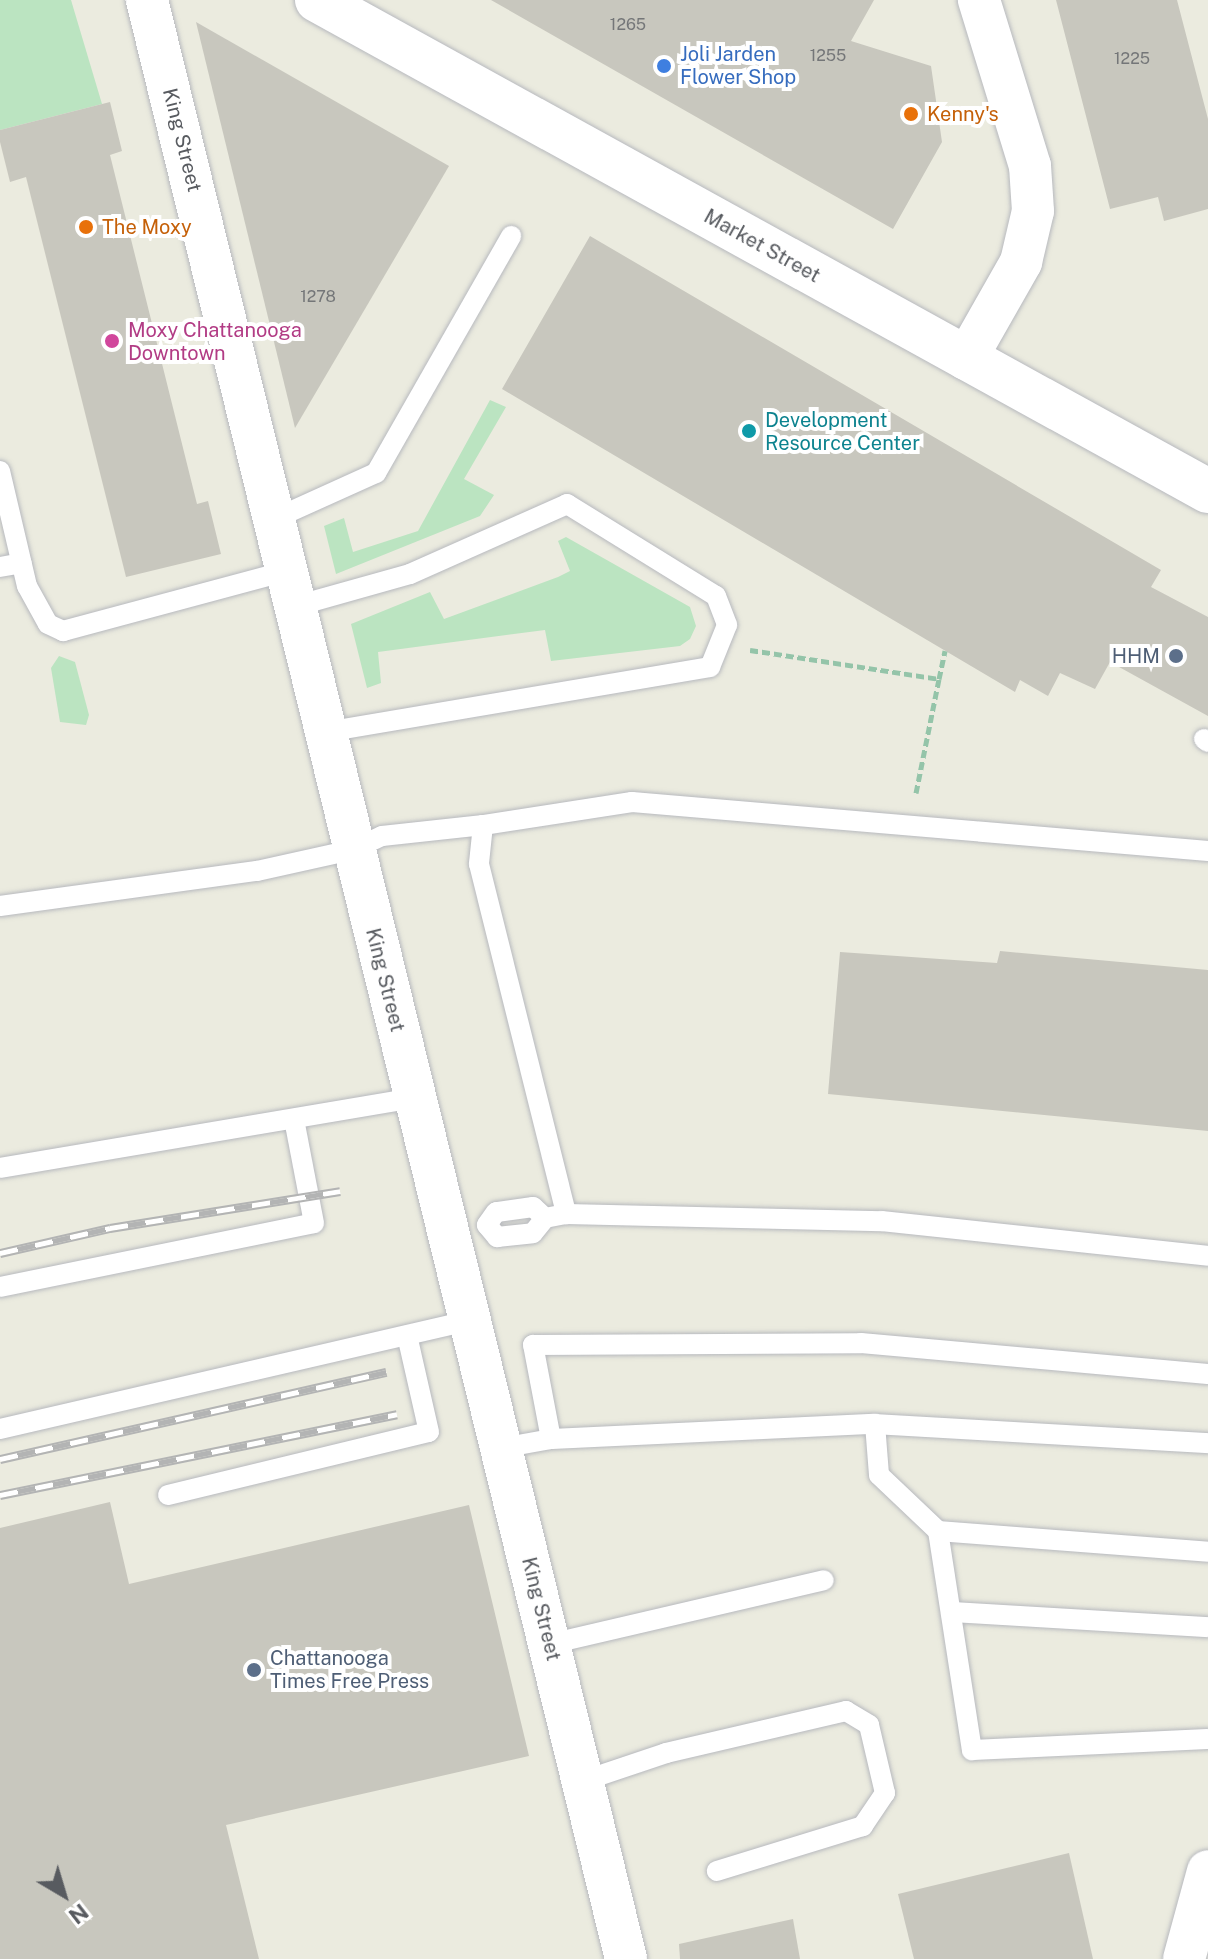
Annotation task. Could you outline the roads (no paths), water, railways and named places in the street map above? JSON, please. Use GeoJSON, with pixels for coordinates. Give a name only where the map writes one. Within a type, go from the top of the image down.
{"type":"FeatureCollection","features":[{"type":"Feature","properties":{"kind":"main road","name":"Market Street"},"geometry":{"type":"LineString","coordinates":[[317,0],[1208,491]]}},
{"type":"Feature","properties":{"kind":"street","name":"King Street"},"geometry":{"type":"LineString","coordinates":[[147,0],[415,1098],[468,1229],[471,1320],[626,1959]]}},
{"type":"Feature","properties":{"kind":"street"},"geometry":{"type":"LineString","coordinates":[[966,359],[1021,262],[1033,211],[1030,166],[979,0]]}},
{"type":"Feature","properties":{"kind":"street"},"geometry":{"type":"LineString","coordinates":[[1184,1959],[1208,1871]]}},
{"type":"Feature","properties":{"kind":"lane"},"geometry":{"type":"LineString","coordinates":[[274,519],[376,473],[511,236]]}},
{"type":"Feature","properties":{"kind":"lane"},"geometry":{"type":"LineString","coordinates":[[0,471],[22,563],[37,609],[63,631],[292,588],[410,574],[567,504],[716,596],[727,625],[710,667],[327,732]]}},
{"type":"Feature","properties":{"kind":"lane"},"geometry":{"type":"LineString","coordinates":[[0,567],[22,563]]}},
{"type":"Feature","properties":{"kind":"lane"},"geometry":{"type":"LineString","coordinates":[[0,906],[257,871],[352,850],[382,836],[483,825],[632,802],[1208,851]]}},
{"type":"Feature","properties":{"kind":"lane"},"geometry":{"type":"LineString","coordinates":[[483,825],[479,864],[566,1214]]}},
{"type":"Feature","properties":{"kind":"lane"},"geometry":{"type":"LineString","coordinates":[[0,1168],[415,1098]]}},
{"type":"Feature","properties":{"kind":"lane"},"geometry":{"type":"LineString","coordinates":[[0,1287],[314,1223],[294,1119]]}},
{"type":"Feature","properties":{"kind":"lane"},"geometry":{"type":"LineString","coordinates":[[468,1229],[496,1212],[533,1207],[545,1218],[566,1214],[882,1221],[1208,1256]]}},
{"type":"Feature","properties":{"kind":"lane"},"geometry":{"type":"LineString","coordinates":[[0,1429],[471,1320]]}},
{"type":"Feature","properties":{"kind":"lane"},"geometry":{"type":"LineString","coordinates":[[168,1495],[429,1432],[407,1335]]}},
{"type":"Feature","properties":{"kind":"lane"},"geometry":{"type":"LineString","coordinates":[[551,1439],[533,1345],[861,1343],[1208,1374]]}},
{"type":"Feature","properties":{"kind":"lane"},"geometry":{"type":"LineString","coordinates":[[501,1448],[551,1439],[875,1424],[1208,1443]]}},
{"type":"Feature","properties":{"kind":"lane"},"geometry":{"type":"LineString","coordinates":[[875,1424],[879,1475],[938,1531],[954,1612],[972,1750],[1208,1739]]}},
{"type":"Feature","properties":{"kind":"lane"},"geometry":{"type":"LineString","coordinates":[[938,1531],[1208,1552]]}},
{"type":"Feature","properties":{"kind":"lane"},"geometry":{"type":"LineString","coordinates":[[550,1644],[824,1580]]}},
{"type":"Feature","properties":{"kind":"lane"},"geometry":{"type":"LineString","coordinates":[[954,1612],[1208,1627]]}},
{"type":"Feature","properties":{"kind":"lane"},"geometry":{"type":"LineString","coordinates":[[583,1781],[666,1753],[846,1711],[869,1725],[885,1793],[863,1826],[717,1871]]}},
{"type":"Feature","properties":{"kind":"railway"},"geometry":{"type":"LineString","coordinates":[[0,1253],[110,1228],[340,1191]]}},
{"type":"Feature","properties":{"kind":"railway"},"geometry":{"type":"LineString","coordinates":[[0,1459],[386,1372]]}},
{"type":"Feature","properties":{"kind":"railway"},"geometry":{"type":"LineString","coordinates":[[0,1495],[397,1414]]}},
{"type":"Feature","properties":{"kind":"place","name":"Joli Jarden Flower Shop"},"geometry":{"type":"Point","coordinates":[664,66]}},
{"type":"Feature","properties":{"kind":"place","name":"Kenny's"},"geometry":{"type":"Point","coordinates":[911,114]}},
{"type":"Feature","properties":{"kind":"place","name":"The Moxy"},"geometry":{"type":"Point","coordinates":[86,227]}},
{"type":"Feature","properties":{"kind":"place","name":"Moxy Chattanooga Downtown"},"geometry":{"type":"Point","coordinates":[112,341]}},
{"type":"Feature","properties":{"kind":"place","name":"Development Resource Center"},"geometry":{"type":"Point","coordinates":[749,431]}},
{"type":"Feature","properties":{"kind":"place","name":"HHM"},"geometry":{"type":"Point","coordinates":[1176,656]}},
{"type":"Feature","properties":{"kind":"place","name":"Chattanooga Times Free Press"},"geometry":{"type":"Point","coordinates":[254,1670]}}]}
